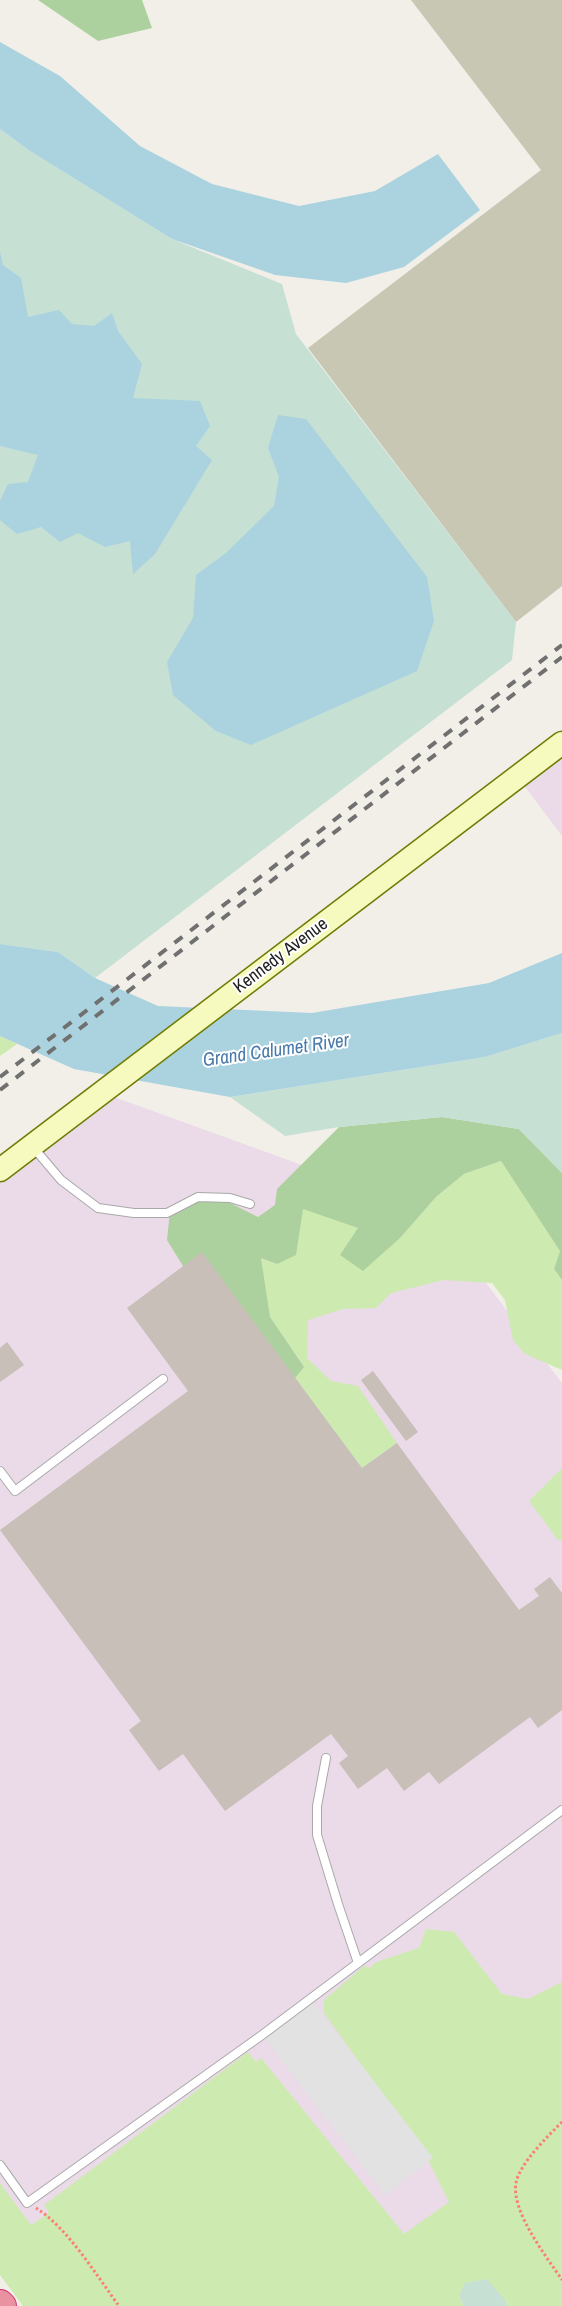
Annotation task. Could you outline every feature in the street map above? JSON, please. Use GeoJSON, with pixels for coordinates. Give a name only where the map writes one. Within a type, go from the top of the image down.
{"type":"FeatureCollection","features":[{"type":"Feature","properties":{"kind":"main road","name":"Kennedy Avenue"},"geometry":{"type":"LineString","coordinates":[[0,1170],[562,743]]}},
{"type":"Feature","properties":{"kind":"lane"},"geometry":{"type":"LineString","coordinates":[[32,1145],[61,1180],[98,1208],[134,1213],[167,1213],[198,1197],[230,1198],[250,1204]]}},
{"type":"Feature","properties":{"kind":"lane"},"geometry":{"type":"LineString","coordinates":[[0,1471],[15,1491],[163,1379]]}},
{"type":"Feature","properties":{"kind":"lane"},"geometry":{"type":"LineString","coordinates":[[326,1758],[317,1806],[317,1835],[358,1963]]}},
{"type":"Feature","properties":{"kind":"lane"},"geometry":{"type":"LineString","coordinates":[[0,2165],[27,2203],[262,2035],[562,1810]]}},
{"type":"Feature","properties":{"kind":"path"},"geometry":{"type":"LineString","coordinates":[[562,2122],[532,2153],[516,2183],[519,2205],[533,2237],[562,2280]]}},
{"type":"Feature","properties":{"kind":"path"},"geometry":{"type":"LineString","coordinates":[[27,2203],[47,2215],[78,2250],[119,2306]]}},
{"type":"Feature","properties":{"kind":"shaded area"},"geometry":{"type":"Polygon","coordinates":[[[411,0],[562,0],[562,586],[516,622],[308,348],[541,170],[411,0]]]}},
{"type":"Feature","properties":{"kind":"shaded area"},"geometry":{"type":"Polygon","coordinates":[[[0,129],[30,151],[172,239],[282,284],[296,334],[516,622],[512,660],[95,978],[58,952],[0,944],[0,129]]]}},
{"type":"Feature","properties":{"kind":"shaded area"},"geometry":{"type":"Polygon","coordinates":[[[562,739],[562,836],[516,775],[562,739]]]}},
{"type":"Feature","properties":{"kind":"shaded area"},"geometry":{"type":"Polygon","coordinates":[[[562,1033],[562,1173],[519,1129],[442,1117],[339,1127],[285,1136],[230,1097],[485,1057],[562,1033]]]}},
{"type":"Feature","properties":{"kind":"shaded area"},"geometry":{"type":"Polygon","coordinates":[[[103,1093],[432,1212],[562,1383],[562,2246],[405,2244],[0,2262],[0,1172],[103,1093]]]}},
{"type":"Feature","properties":{"kind":"shaded area"},"geometry":{"type":"Polygon","coordinates":[[[310,1998],[433,2158],[385,2195],[262,2035],[310,1998]]]}},
{"type":"Feature","properties":{"kind":"shaded area"},"geometry":{"type":"Polygon","coordinates":[[[487,2279],[506,2301],[507,2306],[464,2306],[459,2296],[465,2283],[487,2279]]]}},
{"type":"Feature","properties":{"kind":"green space"},"geometry":{"type":"Polygon","coordinates":[[[38,0],[142,0],[152,28],[98,41],[38,0]]]}},
{"type":"Feature","properties":{"kind":"green space"},"geometry":{"type":"Polygon","coordinates":[[[0,1036],[17,1044],[0,1056],[0,1036]]]}},
{"type":"Feature","properties":{"kind":"green space"},"geometry":{"type":"Polygon","coordinates":[[[442,1117],[519,1129],[562,1173],[562,1280],[554,1269],[560,1251],[501,1161],[464,1174],[436,1197],[400,1238],[363,1271],[340,1255],[358,1228],[303,1209],[296,1255],[277,1264],[261,1258],[270,1317],[304,1367],[295,1378],[183,1266],[167,1240],[170,1211],[193,1199],[226,1201],[258,1217],[275,1205],[277,1189],[339,1127],[442,1117]]]}},
{"type":"Feature","properties":{"kind":"green space"},"geometry":{"type":"Polygon","coordinates":[[[501,1161],[561,1251],[554,1269],[562,1280],[562,1370],[525,1354],[513,1340],[505,1300],[492,1283],[444,1280],[391,1293],[376,1308],[343,1309],[308,1320],[307,1358],[331,1381],[358,1386],[397,1443],[362,1468],[295,1378],[304,1367],[270,1317],[260,1258],[277,1264],[303,1208],[359,1228],[400,1238],[436,1197],[464,1174],[501,1161]]]}},
{"type":"Feature","properties":{"kind":"green space"},"geometry":{"type":"Polygon","coordinates":[[[562,1468],[562,1540],[558,1540],[529,1501],[562,1468]]]}},
{"type":"Feature","properties":{"kind":"green space"},"geometry":{"type":"Polygon","coordinates":[[[426,1929],[454,1932],[502,1994],[528,1999],[562,1982],[562,2306],[507,2306],[506,2301],[459,2296],[464,2306],[23,2306],[0,2275],[0,2183],[31,2225],[49,2213],[44,2205],[248,2052],[256,2062],[261,2058],[404,2234],[449,2202],[425,2154],[324,2013],[324,2000],[365,1965],[368,1969],[376,1962],[419,1948],[426,1929]]]}},
{"type":"Feature","properties":{"kind":"water"},"geometry":{"type":"Polygon","coordinates":[[[0,42],[60,76],[140,146],[212,184],[299,206],[375,191],[438,154],[480,210],[404,267],[346,283],[275,275],[172,239],[30,151],[0,129],[0,42]]]}},
{"type":"Feature","properties":{"kind":"water"},"geometry":{"type":"Polygon","coordinates":[[[0,252],[3,265],[21,278],[28,317],[59,310],[72,324],[94,326],[112,313],[118,331],[142,364],[133,398],[200,401],[210,426],[196,446],[212,460],[155,554],[133,574],[130,541],[105,547],[78,533],[60,542],[41,527],[17,534],[0,520],[0,501],[8,484],[28,482],[38,455],[0,446],[0,252]]]}},
{"type":"Feature","properties":{"kind":"water"},"geometry":{"type":"Polygon","coordinates":[[[278,415],[306,419],[427,577],[434,621],[417,671],[251,745],[216,731],[173,695],[167,662],[193,618],[196,575],[226,553],[274,506],[279,477],[268,448],[278,415]]]}},
{"type":"Feature","properties":{"kind":"water","name":"Grand Calumet River"},"geometry":{"type":"Polygon","coordinates":[[[0,944],[58,952],[95,978],[158,1006],[312,1013],[489,983],[562,953],[562,1033],[485,1057],[230,1097],[74,1069],[0,1036],[0,944]]]}},
{"type":"Feature","properties":{"kind":"building"},"geometry":{"type":"Polygon","coordinates":[[[202,1252],[362,1468],[397,1443],[519,1610],[539,1596],[534,1589],[550,1577],[562,1593],[562,1710],[538,1728],[530,1717],[439,1784],[429,1772],[404,1791],[387,1768],[358,1789],[339,1763],[348,1756],[331,1734],[225,1811],[183,1754],[159,1771],[129,1730],[141,1721],[0,1530],[188,1391],[127,1308],[202,1252]]]}},
{"type":"Feature","properties":{"kind":"building"},"geometry":{"type":"Polygon","coordinates":[[[7,1342],[24,1365],[0,1382],[0,1348],[7,1342]]]}},
{"type":"Feature","properties":{"kind":"building"},"geometry":{"type":"Polygon","coordinates":[[[373,1371],[418,1432],[406,1441],[361,1380],[373,1371]]]}},
{"type":"Feature","properties":{"kind":"railway"},"geometry":{"type":"LineString","coordinates":[[0,1077],[562,645]]}},
{"type":"Feature","properties":{"kind":"railway"},"geometry":{"type":"LineString","coordinates":[[0,1090],[562,657]]}}]}
